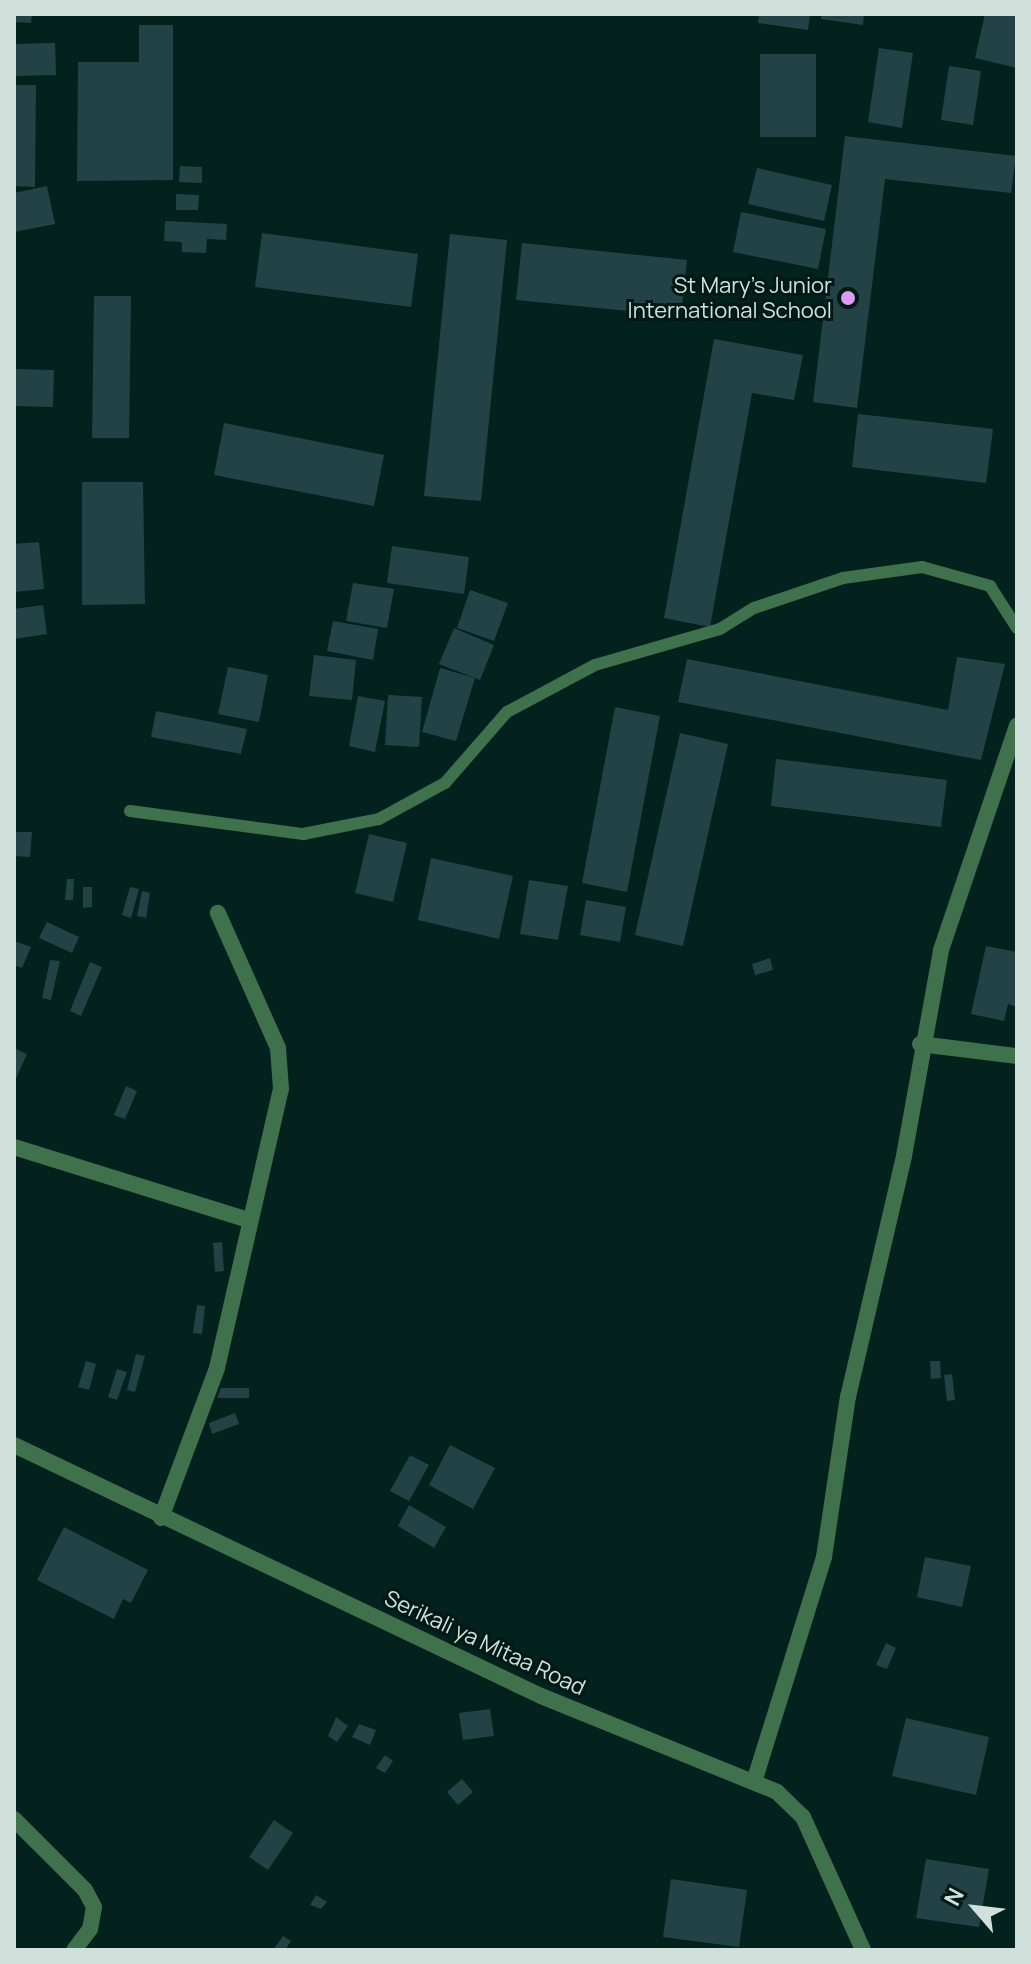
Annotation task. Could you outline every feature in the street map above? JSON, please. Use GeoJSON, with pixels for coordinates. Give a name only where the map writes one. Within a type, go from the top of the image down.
{"type":"FeatureCollection","features":[{"type":"Feature","properties":{"kind":"street"},"geometry":{"type":"LineString","coordinates":[[754,1782],[824,1557],[848,1397],[904,1156],[920,1044],[941,950],[1017,725]]}},
{"type":"Feature","properties":{"kind":"street"},"geometry":{"type":"LineString","coordinates":[[161,1518],[217,1368],[276,1111],[280,1068],[264,1010],[218,913]]}},
{"type":"Feature","properties":{"kind":"street"},"geometry":{"type":"LineString","coordinates":[[920,1044],[1017,1056]]}},
{"type":"Feature","properties":{"kind":"street"},"geometry":{"type":"LineString","coordinates":[[14,1147],[249,1220]]}},
{"type":"Feature","properties":{"kind":"street","name":"Serikali ya Mitaa Road"},"geometry":{"type":"LineString","coordinates":[[14,1445],[161,1518],[541,1696],[777,1792],[803,1817],[863,1950]]}},
{"type":"Feature","properties":{"kind":"street"},"geometry":{"type":"LineString","coordinates":[[14,1819],[85,1890],[94,1907],[90,1929],[74,1950]]}},
{"type":"Feature","properties":{"kind":"lane"},"geometry":{"type":"LineString","coordinates":[[130,811],[303,834],[379,819],[445,783],[507,712],[595,665],[720,629],[754,608],[843,578],[922,567],[990,586],[1017,628]]}},
{"type":"Feature","properties":{"kind":"building"},"geometry":{"type":"Polygon","coordinates":[[[14,14],[32,14],[31,23],[14,22],[14,14]]]}},
{"type":"Feature","properties":{"kind":"building"},"geometry":{"type":"Polygon","coordinates":[[[759,14],[810,14],[808,30],[758,23],[759,14]]]}},
{"type":"Feature","properties":{"kind":"building"},"geometry":{"type":"Polygon","coordinates":[[[821,14],[864,14],[863,25],[821,19],[821,14]]]}},
{"type":"Feature","properties":{"kind":"building"},"geometry":{"type":"Polygon","coordinates":[[[985,14],[1017,14],[1017,68],[975,58],[985,14]]]}},
{"type":"Feature","properties":{"kind":"building"},"geometry":{"type":"Polygon","coordinates":[[[139,25],[173,25],[173,180],[77,181],[78,62],[139,62],[139,25]]]}},
{"type":"Feature","properties":{"kind":"building"},"geometry":{"type":"Polygon","coordinates":[[[55,43],[56,75],[14,76],[14,44],[55,43]]]}},
{"type":"Feature","properties":{"kind":"building"},"geometry":{"type":"Polygon","coordinates":[[[879,48],[913,53],[902,128],[868,122],[879,48]]]}},
{"type":"Feature","properties":{"kind":"building"},"geometry":{"type":"Polygon","coordinates":[[[760,54],[816,54],[816,137],[760,137],[760,54]]]}},
{"type":"Feature","properties":{"kind":"building"},"geometry":{"type":"Polygon","coordinates":[[[949,66],[981,71],[973,125],[941,120],[949,66]]]}},
{"type":"Feature","properties":{"kind":"building"},"geometry":{"type":"Polygon","coordinates":[[[14,85],[36,85],[35,187],[14,186],[14,85]]]}},
{"type":"Feature","properties":{"kind":"building","name":"St Mary's Junior International School"},"geometry":{"type":"Polygon","coordinates":[[[845,136],[1016,156],[1011,193],[885,179],[857,408],[813,402],[845,136]]]}},
{"type":"Feature","properties":{"kind":"building"},"geometry":{"type":"Polygon","coordinates":[[[180,166],[202,167],[202,183],[179,182],[180,166]]]}},
{"type":"Feature","properties":{"kind":"building"},"geometry":{"type":"Polygon","coordinates":[[[757,168],[832,185],[824,221],[748,204],[757,168]]]}},
{"type":"Feature","properties":{"kind":"building"},"geometry":{"type":"Polygon","coordinates":[[[47,186],[55,224],[14,232],[14,193],[47,186]]]}},
{"type":"Feature","properties":{"kind":"building"},"geometry":{"type":"Polygon","coordinates":[[[176,194],[199,195],[198,210],[176,210],[176,194]]]}},
{"type":"Feature","properties":{"kind":"building"},"geometry":{"type":"Polygon","coordinates":[[[741,212],[826,229],[818,269],[733,252],[741,212]]]}},
{"type":"Feature","properties":{"kind":"building"},"geometry":{"type":"Polygon","coordinates":[[[165,221],[227,224],[226,240],[207,239],[206,253],[182,252],[182,242],[164,241],[165,221]]]}},
{"type":"Feature","properties":{"kind":"building"},"geometry":{"type":"Polygon","coordinates":[[[262,233],[418,254],[411,307],[255,287],[262,233]]]}},
{"type":"Feature","properties":{"kind":"building"},"geometry":{"type":"Polygon","coordinates":[[[450,234],[507,240],[481,501],[424,496],[450,234]]]}},
{"type":"Feature","properties":{"kind":"building"},"geometry":{"type":"Polygon","coordinates":[[[522,243],[687,260],[681,316],[516,300],[522,243]]]}},
{"type":"Feature","properties":{"kind":"building"},"geometry":{"type":"Polygon","coordinates":[[[94,296],[131,296],[129,438],[92,438],[94,296]]]}},
{"type":"Feature","properties":{"kind":"building","name":"St Mary's Junior International School"},"geometry":{"type":"Polygon","coordinates":[[[714,339],[803,355],[794,400],[752,393],[710,627],[664,618],[714,339]]]}},
{"type":"Feature","properties":{"kind":"building"},"geometry":{"type":"Polygon","coordinates":[[[16,369],[54,370],[53,407],[15,406],[16,369]]]}},
{"type":"Feature","properties":{"kind":"building"},"geometry":{"type":"Polygon","coordinates":[[[858,414],[993,429],[986,483],[852,467],[858,414]]]}},
{"type":"Feature","properties":{"kind":"building"},"geometry":{"type":"Polygon","coordinates":[[[224,423],[384,455],[374,506],[214,475],[224,423]]]}},
{"type":"Feature","properties":{"kind":"building"},"geometry":{"type":"Polygon","coordinates":[[[82,482],[143,482],[145,604],[82,605],[82,482]]]}},
{"type":"Feature","properties":{"kind":"building"},"geometry":{"type":"Polygon","coordinates":[[[39,542],[44,589],[14,592],[14,544],[39,542]]]}},
{"type":"Feature","properties":{"kind":"building"},"geometry":{"type":"Polygon","coordinates":[[[392,546],[469,557],[464,594],[387,583],[392,546]]]}},
{"type":"Feature","properties":{"kind":"building"},"geometry":{"type":"Polygon","coordinates":[[[353,583],[394,589],[387,628],[346,621],[353,583]]]}},
{"type":"Feature","properties":{"kind":"building"},"geometry":{"type":"Polygon","coordinates":[[[470,590],[508,603],[494,641],[457,628],[470,590]]]}},
{"type":"Feature","properties":{"kind":"building"},"geometry":{"type":"Polygon","coordinates":[[[43,605],[47,634],[14,639],[14,609],[43,605]]]}},
{"type":"Feature","properties":{"kind":"building"},"geometry":{"type":"Polygon","coordinates":[[[333,621],[378,629],[373,660],[327,651],[333,621]]]}},
{"type":"Feature","properties":{"kind":"building"},"geometry":{"type":"Polygon","coordinates":[[[454,628],[494,645],[480,680],[439,664],[454,628]]]}},
{"type":"Feature","properties":{"kind":"building"},"geometry":{"type":"Polygon","coordinates":[[[314,655],[356,660],[352,700],[309,696],[314,655]]]}},
{"type":"Feature","properties":{"kind":"building"},"geometry":{"type":"Polygon","coordinates":[[[957,657],[1005,664],[981,760],[678,702],[687,659],[948,710],[957,657]]]}},
{"type":"Feature","properties":{"kind":"building"},"geometry":{"type":"Polygon","coordinates":[[[228,667],[268,675],[259,722],[218,714],[228,667]]]}},
{"type":"Feature","properties":{"kind":"building"},"geometry":{"type":"Polygon","coordinates":[[[440,668],[475,678],[456,741],[422,732],[440,668]]]}},
{"type":"Feature","properties":{"kind":"building"},"geometry":{"type":"Polygon","coordinates":[[[388,695],[422,697],[419,747],[385,745],[388,695]]]}},
{"type":"Feature","properties":{"kind":"building"},"geometry":{"type":"Polygon","coordinates":[[[358,696],[385,701],[375,752],[349,746],[358,696]]]}},
{"type":"Feature","properties":{"kind":"building"},"geometry":{"type":"Polygon","coordinates":[[[615,707],[660,716],[627,892],[582,883],[615,707]]]}},
{"type":"Feature","properties":{"kind":"building"},"geometry":{"type":"Polygon","coordinates":[[[156,711],[247,729],[241,754],[151,737],[156,711]]]}},
{"type":"Feature","properties":{"kind":"building"},"geometry":{"type":"Polygon","coordinates":[[[680,733],[728,744],[683,946],[635,935],[680,733]]]}},
{"type":"Feature","properties":{"kind":"building"},"geometry":{"type":"Polygon","coordinates":[[[776,759],[947,780],[941,827],[771,806],[776,759]]]}},
{"type":"Feature","properties":{"kind":"building"},"geometry":{"type":"Polygon","coordinates":[[[14,832],[32,832],[30,857],[14,856],[14,832]]]}},
{"type":"Feature","properties":{"kind":"building"},"geometry":{"type":"Polygon","coordinates":[[[369,834],[407,843],[393,902],[355,893],[369,834]]]}},
{"type":"Feature","properties":{"kind":"building"},"geometry":{"type":"Polygon","coordinates":[[[431,858],[513,876],[499,939],[418,920],[431,858]]]}},
{"type":"Feature","properties":{"kind":"building"},"geometry":{"type":"Polygon","coordinates":[[[67,879],[74,879],[73,900],[65,900],[67,879]]]}},
{"type":"Feature","properties":{"kind":"building"},"geometry":{"type":"Polygon","coordinates":[[[529,880],[568,886],[558,940],[520,934],[529,880]]]}},
{"type":"Feature","properties":{"kind":"building"},"geometry":{"type":"Polygon","coordinates":[[[83,887],[92,887],[92,907],[83,908],[83,887]]]}},
{"type":"Feature","properties":{"kind":"building"},"geometry":{"type":"Polygon","coordinates":[[[130,887],[139,889],[131,918],[122,915],[130,887]]]}},
{"type":"Feature","properties":{"kind":"building"},"geometry":{"type":"Polygon","coordinates":[[[142,891],[150,893],[146,918],[137,916],[142,891]]]}},
{"type":"Feature","properties":{"kind":"building"},"geometry":{"type":"Polygon","coordinates":[[[586,900],[626,907],[620,942],[580,935],[586,900]]]}},
{"type":"Feature","properties":{"kind":"building"},"geometry":{"type":"Polygon","coordinates":[[[47,922],[79,937],[72,953],[39,938],[47,922]]]}},
{"type":"Feature","properties":{"kind":"building"},"geometry":{"type":"Polygon","coordinates":[[[14,941],[31,947],[22,968],[14,965],[14,941]]]}},
{"type":"Feature","properties":{"kind":"building"},"geometry":{"type":"Polygon","coordinates":[[[986,946],[1017,952],[1017,1007],[1008,1004],[1004,1021],[971,1014],[986,946]]]}},
{"type":"Feature","properties":{"kind":"building"},"geometry":{"type":"Polygon","coordinates":[[[770,958],[773,970],[755,975],[752,964],[770,958]]]}},
{"type":"Feature","properties":{"kind":"building"},"geometry":{"type":"Polygon","coordinates":[[[50,960],[60,961],[51,1000],[42,998],[50,960]]]}},
{"type":"Feature","properties":{"kind":"building"},"geometry":{"type":"Polygon","coordinates":[[[90,962],[102,967],[81,1016],[70,1011],[90,962]]]}},
{"type":"Feature","properties":{"kind":"building"},"geometry":{"type":"Polygon","coordinates":[[[14,1048],[27,1054],[14,1083],[14,1048]]]}},
{"type":"Feature","properties":{"kind":"building"},"geometry":{"type":"Polygon","coordinates":[[[126,1086],[137,1091],[125,1119],[114,1115],[126,1086]]]}},
{"type":"Feature","properties":{"kind":"building"},"geometry":{"type":"Polygon","coordinates":[[[222,1242],[224,1271],[215,1272],[213,1243],[222,1242]]]}},
{"type":"Feature","properties":{"kind":"building"},"geometry":{"type":"Polygon","coordinates":[[[197,1305],[205,1306],[202,1334],[193,1333],[197,1305]]]}},
{"type":"Feature","properties":{"kind":"building"},"geometry":{"type":"Polygon","coordinates":[[[136,1354],[145,1356],[135,1392],[127,1390],[136,1354]]]}},
{"type":"Feature","properties":{"kind":"building"},"geometry":{"type":"Polygon","coordinates":[[[86,1361],[96,1364],[89,1390],[78,1387],[86,1361]]]}},
{"type":"Feature","properties":{"kind":"building"},"geometry":{"type":"Polygon","coordinates":[[[930,1361],[940,1361],[941,1378],[931,1379],[930,1361]]]}},
{"type":"Feature","properties":{"kind":"building"},"geometry":{"type":"Polygon","coordinates":[[[117,1369],[127,1372],[117,1400],[108,1397],[117,1369]]]}},
{"type":"Feature","properties":{"kind":"building"},"geometry":{"type":"Polygon","coordinates":[[[952,1374],[955,1400],[947,1401],[944,1375],[952,1374]]]}},
{"type":"Feature","properties":{"kind":"building"},"geometry":{"type":"Polygon","coordinates":[[[221,1388],[249,1388],[249,1398],[217,1398],[221,1388]]]}},
{"type":"Feature","properties":{"kind":"building"},"geometry":{"type":"Polygon","coordinates":[[[235,1413],[239,1424],[212,1434],[209,1423],[235,1413]]]}},
{"type":"Feature","properties":{"kind":"building"},"geometry":{"type":"Polygon","coordinates":[[[450,1445],[495,1468],[473,1509],[429,1485],[450,1445]]]}},
{"type":"Feature","properties":{"kind":"building"},"geometry":{"type":"Polygon","coordinates":[[[410,1455],[429,1465],[409,1501],[390,1491],[410,1455]]]}},
{"type":"Feature","properties":{"kind":"building"},"geometry":{"type":"Polygon","coordinates":[[[409,1505],[446,1527],[434,1548],[398,1526],[409,1505]]]}},
{"type":"Feature","properties":{"kind":"building"},"geometry":{"type":"Polygon","coordinates":[[[64,1527],[148,1570],[131,1603],[123,1599],[114,1619],[37,1580],[64,1527]]]}},
{"type":"Feature","properties":{"kind":"building"},"geometry":{"type":"Polygon","coordinates":[[[925,1557],[971,1566],[962,1607],[917,1597],[925,1557]]]}},
{"type":"Feature","properties":{"kind":"building"},"geometry":{"type":"Polygon","coordinates":[[[886,1643],[896,1648],[887,1669],[876,1665],[886,1643]]]}},
{"type":"Feature","properties":{"kind":"building"},"geometry":{"type":"Polygon","coordinates":[[[490,1709],[494,1736],[463,1740],[459,1713],[490,1709]]]}},
{"type":"Feature","properties":{"kind":"building"},"geometry":{"type":"Polygon","coordinates":[[[336,1717],[348,1726],[337,1742],[328,1736],[336,1717]]]}},
{"type":"Feature","properties":{"kind":"building"},"geometry":{"type":"Polygon","coordinates":[[[906,1718],[989,1737],[976,1795],[892,1776],[906,1718]]]}},
{"type":"Feature","properties":{"kind":"building"},"geometry":{"type":"Polygon","coordinates":[[[359,1724],[376,1730],[370,1745],[352,1737],[359,1724]]]}},
{"type":"Feature","properties":{"kind":"building"},"geometry":{"type":"Polygon","coordinates":[[[385,1755],[393,1761],[385,1773],[376,1768],[385,1755]]]}},
{"type":"Feature","properties":{"kind":"building"},"geometry":{"type":"Polygon","coordinates":[[[462,1779],[473,1792],[458,1805],[447,1792],[462,1779]]]}},
{"type":"Feature","properties":{"kind":"building"},"geometry":{"type":"Polygon","coordinates":[[[274,1820],[293,1833],[268,1870],[249,1857],[274,1820]]]}},
{"type":"Feature","properties":{"kind":"building"},"geometry":{"type":"Polygon","coordinates":[[[926,1859],[989,1869],[979,1927],[916,1918],[926,1859]]]}},
{"type":"Feature","properties":{"kind":"building"},"geometry":{"type":"Polygon","coordinates":[[[671,1879],[747,1890],[739,1947],[663,1937],[671,1879]]]}},
{"type":"Feature","properties":{"kind":"building"},"geometry":{"type":"Polygon","coordinates":[[[316,1895],[327,1902],[321,1909],[310,1905],[316,1895]]]}},
{"type":"Feature","properties":{"kind":"building"},"geometry":{"type":"Polygon","coordinates":[[[283,1936],[291,1941],[285,1950],[273,1950],[283,1936]]]}},
{"type":"Feature","properties":{"kind":"place","name":"St Mary's Junior International School"},"geometry":{"type":"Point","coordinates":[848,298]}}]}
